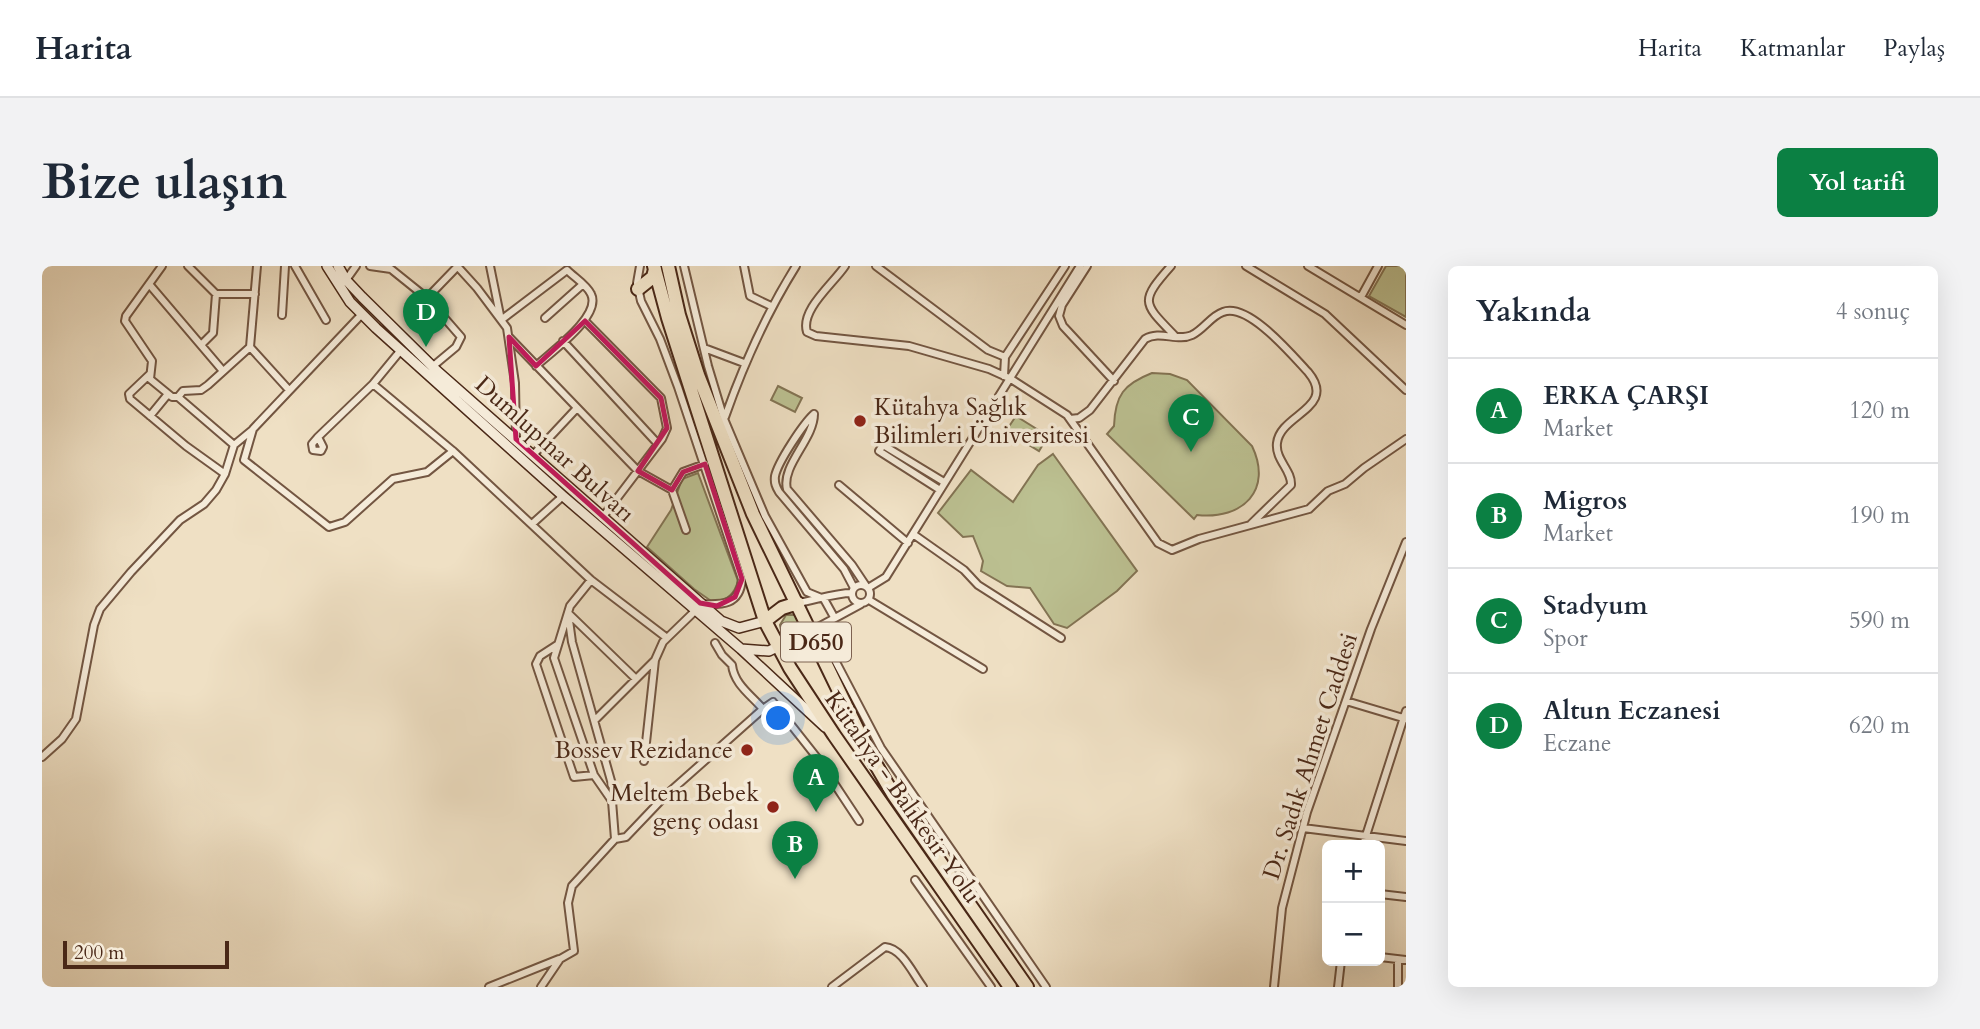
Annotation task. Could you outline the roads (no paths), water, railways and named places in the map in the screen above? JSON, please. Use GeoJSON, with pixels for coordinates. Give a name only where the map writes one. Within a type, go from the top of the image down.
{"type":"FeatureCollection","features":[{"type":"Feature","properties":{"kind":"highway","name":"Kütahya - Balıkesir Yolu"},"geometry":{"type":"LineString","coordinates":[[668,266],[679,315],[753,514],[802,602],[811,631],[869,753],[893,794],[1027,987]]}},
{"type":"Feature","properties":{"kind":"highway"},"geometry":{"type":"LineString","coordinates":[[638,289],[653,277],[654,267]]}},
{"type":"Feature","properties":{"kind":"highway","name":"Kütahya - Balıkesir Yolu"},"geometry":{"type":"LineString","coordinates":[[654,267],[765,621],[790,668],[834,735],[1010,987]]}},
{"type":"Feature","properties":{"kind":"highway"},"geometry":{"type":"LineString","coordinates":[[765,621],[782,608],[802,602]]}},
{"type":"Feature","properties":{"kind":"highway"},"geometry":{"type":"LineString","coordinates":[[779,646],[811,631]]}},
{"type":"Feature","properties":{"kind":"main road","name":"Dumlupınar Bulvarı"},"geometry":{"type":"LineString","coordinates":[[327,266],[341,289],[362,314],[401,350],[564,496],[698,607],[733,627],[745,627],[765,621]]}},
{"type":"Feature","properties":{"kind":"main road","name":"Dumlupınar Bulvarı"},"geometry":{"type":"LineString","coordinates":[[338,266],[346,280],[432,367],[534,454],[834,735]]}},
{"type":"Feature","properties":{"kind":"main road"},"geometry":{"type":"LineString","coordinates":[[741,649],[769,651],[779,646]]}},
{"type":"Feature","properties":{"kind":"street"},"geometry":{"type":"LineString","coordinates":[[162,266],[125,321],[152,361],[150,379],[168,394],[178,397],[234,445]]}},
{"type":"Feature","properties":{"kind":"street"},"geometry":{"type":"LineString","coordinates":[[178,397],[183,391],[201,390],[250,347],[257,266]]}},
{"type":"Feature","properties":{"kind":"street"},"geometry":{"type":"LineString","coordinates":[[282,315],[285,266]]}},
{"type":"Feature","properties":{"kind":"street"},"geometry":{"type":"LineString","coordinates":[[295,266],[326,320]]}},
{"type":"Feature","properties":{"kind":"street"},"geometry":{"type":"LineString","coordinates":[[346,280],[356,266]]}},
{"type":"Feature","properties":{"kind":"street"},"geometry":{"type":"LineString","coordinates":[[370,266],[391,269],[426,298],[461,337],[456,348],[432,367]]}},
{"type":"Feature","properties":{"kind":"street"},"geometry":{"type":"LineString","coordinates":[[426,298],[457,266],[507,328],[515,383],[516,439]]}},
{"type":"Feature","properties":{"kind":"street"},"geometry":{"type":"LineString","coordinates":[[490,266],[501,320]]}},
{"type":"Feature","properties":{"kind":"street"},"geometry":{"type":"LineString","coordinates":[[595,720],[655,660],[667,639],[698,607],[717,606],[729,601],[738,593],[742,579],[705,464],[660,339],[640,301],[639,266]]}},
{"type":"Feature","properties":{"kind":"street"},"geometry":{"type":"LineString","coordinates":[[684,266],[724,419],[765,516],[807,592],[811,596],[824,598]]}},
{"type":"Feature","properties":{"kind":"street"},"geometry":{"type":"LineString","coordinates":[[753,266],[744,267],[750,296],[771,306]]}},
{"type":"Feature","properties":{"kind":"street"},"geometry":{"type":"LineString","coordinates":[[724,419],[744,363],[771,306],[796,266]]}},
{"type":"Feature","properties":{"kind":"street"},"geometry":{"type":"LineString","coordinates":[[845,266],[808,313],[804,323],[807,331],[816,336],[909,346],[1008,377],[1067,415],[1158,543],[1172,550],[1199,539],[1309,509],[1328,491],[1345,484],[1406,439]]}},
{"type":"Feature","properties":{"kind":"street"},"geometry":{"type":"LineString","coordinates":[[876,266],[988,350],[1005,357]]}},
{"type":"Feature","properties":{"kind":"street"},"geometry":{"type":"LineString","coordinates":[[1008,377],[1005,357],[1065,266]]}},
{"type":"Feature","properties":{"kind":"street"},"geometry":{"type":"LineString","coordinates":[[802,602],[853,591],[860,585],[867,587],[886,577],[1008,377],[1080,266]]}},
{"type":"Feature","properties":{"kind":"street"},"geometry":{"type":"LineString","coordinates":[[1087,266],[1059,311],[1059,316],[1063,326],[1114,381]]}},
{"type":"Feature","properties":{"kind":"street"},"geometry":{"type":"LineString","coordinates":[[1171,266],[1151,289],[1148,301],[1151,311],[1175,336]]}},
{"type":"Feature","properties":{"kind":"street"},"geometry":{"type":"LineString","coordinates":[[1246,266],[1325,314],[1406,390]]}},
{"type":"Feature","properties":{"kind":"street"},"geometry":{"type":"LineString","coordinates":[[1310,266],[1406,325]]}},
{"type":"Feature","properties":{"kind":"street"},"geometry":{"type":"LineString","coordinates":[[1361,297],[1378,266]]}},
{"type":"Feature","properties":{"kind":"street"},"geometry":{"type":"LineString","coordinates":[[191,267],[216,294],[213,334],[201,345]]}},
{"type":"Feature","properties":{"kind":"street"},"geometry":{"type":"LineString","coordinates":[[501,320],[566,268],[590,291],[593,306],[585,321],[536,366]]}},
{"type":"Feature","properties":{"kind":"street"},"geometry":{"type":"LineString","coordinates":[[149,284],[223,371]]}},
{"type":"Feature","properties":{"kind":"street"},"geometry":{"type":"LineString","coordinates":[[545,318],[582,285]]}},
{"type":"Feature","properties":{"kind":"street"},"geometry":{"type":"LineString","coordinates":[[216,294],[255,294]]}},
{"type":"Feature","properties":{"kind":"street"},"geometry":{"type":"LineString","coordinates":[[1070,419],[1084,416],[1145,339],[1155,335],[1192,334],[1224,311],[1243,313],[1259,324],[1315,379],[1316,387],[1312,403],[1307,410],[1285,427],[1278,440],[1278,454],[1284,469],[1291,477],[1291,485],[1249,526]]}},
{"type":"Feature","properties":{"kind":"street"},"geometry":{"type":"LineString","coordinates":[[42,757],[62,739],[76,719],[94,625],[100,609],[180,520],[204,504],[216,490],[225,474],[234,445],[253,429],[362,314]]}},
{"type":"Feature","properties":{"kind":"street"},"geometry":{"type":"LineString","coordinates":[[585,321],[661,398],[667,428],[602,518]]}},
{"type":"Feature","properties":{"kind":"street"},"geometry":{"type":"LineString","coordinates":[[509,337],[638,471],[672,490],[686,530]]}},
{"type":"Feature","properties":{"kind":"street"},"geometry":{"type":"LineString","coordinates":[[563,341],[658,444]]}},
{"type":"Feature","properties":{"kind":"street"},"geometry":{"type":"LineString","coordinates":[[250,347],[289,390]]}},
{"type":"Feature","properties":{"kind":"street"},"geometry":{"type":"LineString","coordinates":[[704,348],[744,363]]}},
{"type":"Feature","properties":{"kind":"street"},"geometry":{"type":"LineString","coordinates":[[318,438],[373,384],[401,350]]}},
{"type":"Feature","properties":{"kind":"street"},"geometry":{"type":"LineString","coordinates":[[150,374],[129,394],[130,399],[225,474]]}},
{"type":"Feature","properties":{"kind":"street"},"geometry":{"type":"LineString","coordinates":[[373,384],[453,452],[591,580],[667,639]]}},
{"type":"Feature","properties":{"kind":"street"},"geometry":{"type":"LineString","coordinates":[[150,416],[168,394]]}},
{"type":"Feature","properties":{"kind":"street"},"geometry":{"type":"LineString","coordinates":[[534,454],[577,408]]}},
{"type":"Feature","properties":{"kind":"street"},"geometry":{"type":"LineString","coordinates":[[861,604],[855,601],[844,569],[775,484],[775,474],[780,465],[806,421],[814,414],[814,424],[787,475],[787,489],[852,565],[867,587],[869,600]]}},
{"type":"Feature","properties":{"kind":"street"},"geometry":{"type":"LineString","coordinates":[[253,429],[244,460],[329,527],[345,522],[393,479],[427,472],[453,452]]}},
{"type":"Feature","properties":{"kind":"street"},"geometry":{"type":"LineString","coordinates":[[940,490],[879,452],[883,445],[944,482]]}},
{"type":"Feature","properties":{"kind":"street"},"geometry":{"type":"LineString","coordinates":[[672,490],[683,472],[705,464]]}},
{"type":"Feature","properties":{"kind":"street"},"geometry":{"type":"LineString","coordinates":[[839,485],[908,543]]}},
{"type":"Feature","properties":{"kind":"street"},"geometry":{"type":"LineString","coordinates":[[532,524],[564,496]]}},
{"type":"Feature","properties":{"kind":"street"},"geometry":{"type":"LineString","coordinates":[[913,534],[964,570],[978,585],[1061,638]]}},
{"type":"Feature","properties":{"kind":"street","name":"Dr. Sadık Ahmet Caddesi"},"geometry":{"type":"LineString","coordinates":[[1274,987],[1282,908],[1303,828],[1371,629],[1406,542]]}},
{"type":"Feature","properties":{"kind":"street"},"geometry":{"type":"LineString","coordinates":[[591,580],[570,607],[554,658],[594,775],[612,802]]}},
{"type":"Feature","properties":{"kind":"street"},"geometry":{"type":"LineString","coordinates":[[802,602],[807,592]]}},
{"type":"Feature","properties":{"kind":"street"},"geometry":{"type":"LineString","coordinates":[[824,598],[834,617]]}},
{"type":"Feature","properties":{"kind":"street"},"geometry":{"type":"LineString","coordinates":[[811,631],[869,600]]}},
{"type":"Feature","properties":{"kind":"street"},"geometry":{"type":"LineString","coordinates":[[869,600],[983,669]]}},
{"type":"Feature","properties":{"kind":"street"},"geometry":{"type":"LineString","coordinates":[[568,613],[636,679]]}},
{"type":"Feature","properties":{"kind":"street"},"geometry":{"type":"LineString","coordinates":[[568,613],[572,642],[615,794],[612,802],[615,839]]}},
{"type":"Feature","properties":{"kind":"street"},"geometry":{"type":"LineString","coordinates":[[834,617],[825,632],[826,643],[881,748],[1046,987]]}},
{"type":"Feature","properties":{"kind":"street"},"geometry":{"type":"LineString","coordinates":[[715,643],[732,665],[733,676],[737,682],[763,709]]}},
{"type":"Feature","properties":{"kind":"street"},"geometry":{"type":"LineString","coordinates":[[557,645],[540,656],[536,664],[574,777],[594,775]]}},
{"type":"Feature","properties":{"kind":"street"},"geometry":{"type":"LineString","coordinates":[[644,761],[655,660]]}},
{"type":"Feature","properties":{"kind":"street"},"geometry":{"type":"LineString","coordinates":[[1346,701],[1405,716],[1364,840]]}},
{"type":"Feature","properties":{"kind":"street"},"geometry":{"type":"LineString","coordinates":[[489,987],[573,951],[568,902],[572,886],[615,839],[626,837],[666,795],[773,702],[818,759],[859,821]]}},
{"type":"Feature","properties":{"kind":"street"},"geometry":{"type":"LineString","coordinates":[[1303,828],[1406,841]]}},
{"type":"Feature","properties":{"kind":"street"},"geometry":{"type":"LineString","coordinates":[[915,880],[991,987]]}},
{"type":"Feature","properties":{"kind":"street"},"geometry":{"type":"LineString","coordinates":[[1385,895],[1406,897]]}},
{"type":"Feature","properties":{"kind":"street"},"geometry":{"type":"LineString","coordinates":[[832,987],[885,947],[890,947],[897,951],[923,987]]}},
{"type":"Feature","properties":{"kind":"street"},"geometry":{"type":"LineString","coordinates":[[541,987],[559,959]]}},
{"type":"Feature","properties":{"kind":"street"},"geometry":{"type":"LineString","coordinates":[[1398,987],[1402,960]]}},
{"type":"Feature","properties":{"kind":"street"},"geometry":{"type":"LineString","coordinates":[[1338,987],[1340,966]]}},
{"type":"Feature","properties":{"kind":"place","name":"Altun Eczanesi"},"geometry":{"type":"Point","coordinates":[426,347]}},
{"type":"Feature","properties":{"kind":"place","name":"Kütahya Sağlık Bilimleri Üniversitesi"},"geometry":{"type":"Point","coordinates":[860,421]}},
{"type":"Feature","properties":{"kind":"place","name":"Stadyum"},"geometry":{"type":"Point","coordinates":[1191,452]}},
{"type":"Feature","properties":{"kind":"place","name":"Bossev Rezidance"},"geometry":{"type":"Point","coordinates":[747,750]}},
{"type":"Feature","properties":{"kind":"place","name":"Meltem Bebek genç odası"},"geometry":{"type":"Point","coordinates":[773,807]}},
{"type":"Feature","properties":{"kind":"place","name":"ERKA ÇARŞI"},"geometry":{"type":"Point","coordinates":[816,812]}},
{"type":"Feature","properties":{"kind":"place","name":"Migros"},"geometry":{"type":"Point","coordinates":[795,879]}}]}
